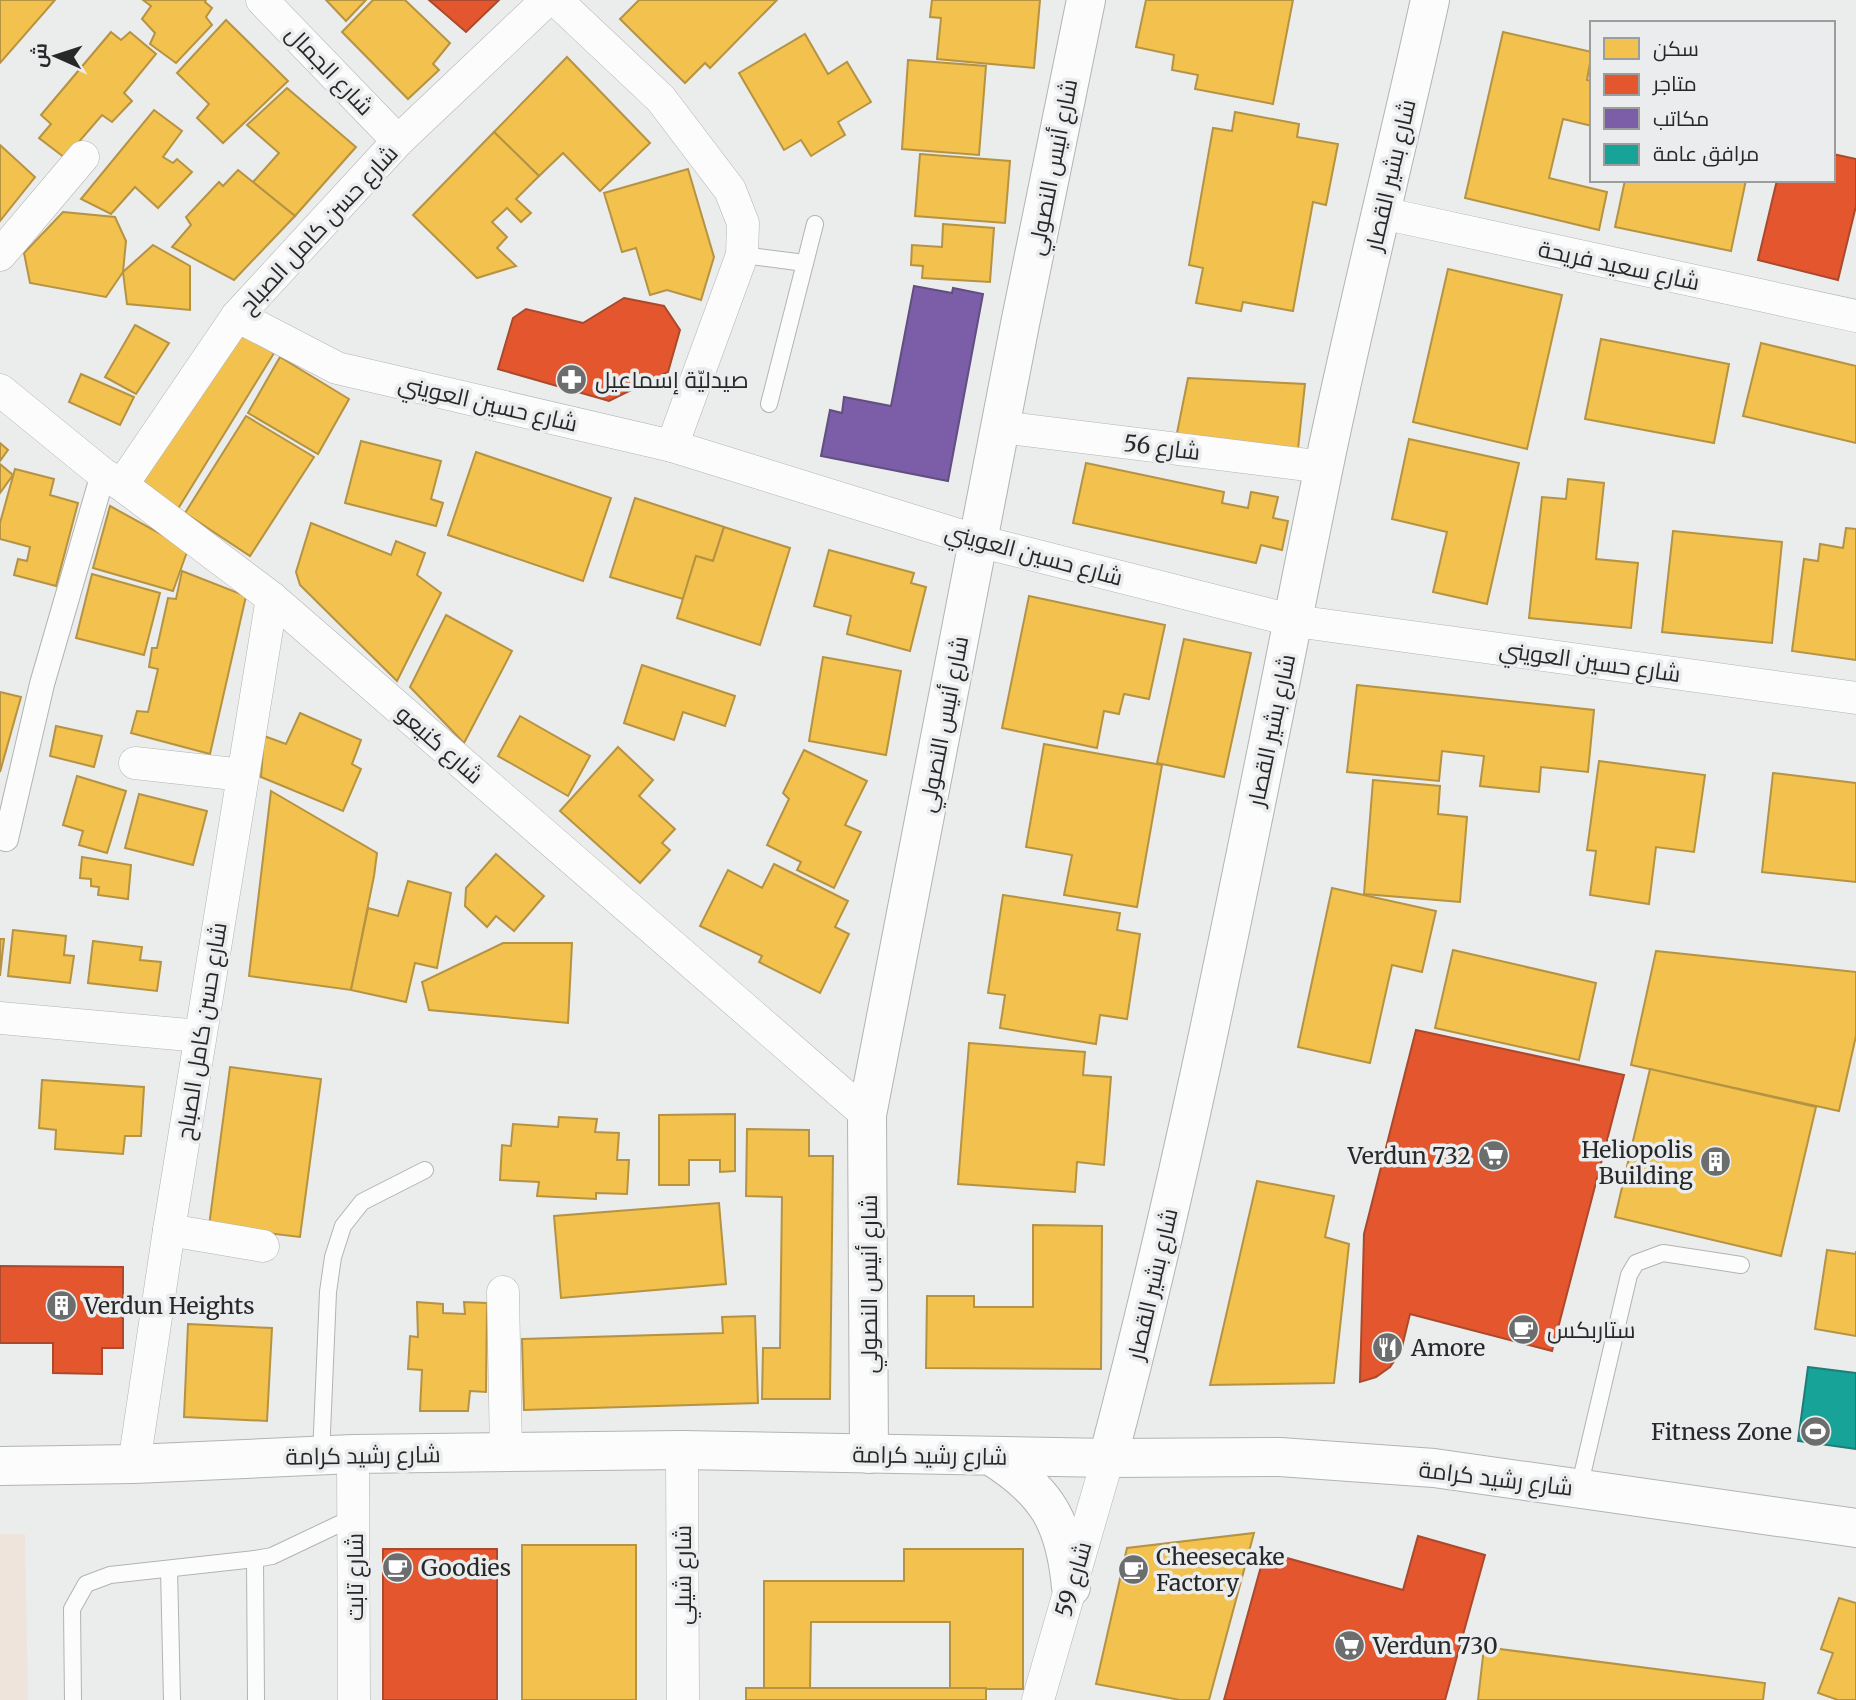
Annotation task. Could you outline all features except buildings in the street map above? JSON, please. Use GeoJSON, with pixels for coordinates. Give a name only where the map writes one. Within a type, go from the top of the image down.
{"type":"FeatureCollection","features":[{"type":"Feature","properties":{"kind":"street","name":"شارع الجمال"},"geometry":{"type":"LineString","coordinates":[[262,0],[398,141]]}},
{"type":"Feature","properties":{"kind":"street","name":"شارع حسن كامل الصباح"},"geometry":{"type":"LineString","coordinates":[[112,480],[237,316],[398,141],[547,0]]}},
{"type":"Feature","properties":{"kind":"street"},"geometry":{"type":"LineString","coordinates":[[556,0],[661,99],[730,190],[743,223],[742,254],[672,446]]}},
{"type":"Feature","properties":{"kind":"street","name":"شارع أنيس النصولي"},"geometry":{"type":"LineString","coordinates":[[869,1454],[867,1115],[1086,0]]}},
{"type":"Feature","properties":{"kind":"street","name":"شارع بشير القصار"},"geometry":{"type":"LineString","coordinates":[[1108,1458],[1152,1292],[1295,621],[1345,365],[1430,0]]}},
{"type":"Feature","properties":{"kind":"street"},"geometry":{"type":"LineString","coordinates":[[0,255],[83,157]]}},
{"type":"Feature","properties":{"kind":"street","name":"شارع سعيد فريحة"},"geometry":{"type":"LineString","coordinates":[[1382,213],[1856,316]]}},
{"type":"Feature","properties":{"kind":"street","name":"شارع حسين العويني"},"geometry":{"type":"LineString","coordinates":[[237,316],[337,368],[672,446],[978,541],[1295,621],[1856,698]]}},
{"type":"Feature","properties":{"kind":"street","name":"شارع كنيعو"},"geometry":{"type":"LineString","coordinates":[[0,390],[112,480],[272,598],[867,1115]]}},
{"type":"Feature","properties":{"kind":"street","name":"شارع 56"},"geometry":{"type":"LineString","coordinates":[[1000,427],[1324,467]]}},
{"type":"Feature","properties":{"kind":"street"},"geometry":{"type":"LineString","coordinates":[[6,839],[42,684],[112,480]]}},
{"type":"Feature","properties":{"kind":"street","name":"شارع حسن كامل الصباح"},"geometry":{"type":"LineString","coordinates":[[134,1464],[169,1230],[272,598]]}},
{"type":"Feature","properties":{"kind":"street"},"geometry":{"type":"LineString","coordinates":[[135,763],[243,775]]}},
{"type":"Feature","properties":{"kind":"street"},"geometry":{"type":"LineString","coordinates":[[0,1018],[200,1036]]}},
{"type":"Feature","properties":{"kind":"street"},"geometry":{"type":"LineString","coordinates":[[169,1230],[263,1246]]}},
{"type":"Feature","properties":{"kind":"street"},"geometry":{"type":"LineString","coordinates":[[503,1292],[506,1452]]}},
{"type":"Feature","properties":{"kind":"street","name":"شارع رشيد كرامة"},"geometry":{"type":"LineString","coordinates":[[0,1466],[134,1464],[337,1454],[682,1450],[991,1457],[1280,1457],[1434,1468],[1856,1528]]}},
{"type":"Feature","properties":{"kind":"street","name":"شارع شيلي"},"geometry":{"type":"LineString","coordinates":[[682,1450],[683,1700]]}},
{"type":"Feature","properties":{"kind":"street","name":"شارع تابت"},"geometry":{"type":"LineString","coordinates":[[337,1454],[354,1517],[354,1700]]}},
{"type":"Feature","properties":{"kind":"street"},"geometry":{"type":"LineString","coordinates":[[991,1457],[1018,1473],[1041,1497],[1058,1524],[1068,1555],[1071,1587]]}},
{"type":"Feature","properties":{"kind":"street","name":"شارع 59"},"geometry":{"type":"LineString","coordinates":[[1038,1700],[1108,1458]]}},
{"type":"Feature","properties":{"kind":"lane"},"geometry":{"type":"LineString","coordinates":[[769,404],[815,224]]}},
{"type":"Feature","properties":{"kind":"lane"},"geometry":{"type":"LineString","coordinates":[[742,254],[805,263]]}},
{"type":"Feature","properties":{"kind":"lane"},"geometry":{"type":"LineString","coordinates":[[337,1454],[328,1292],[333,1257],[344,1226],[362,1202],[425,1170]]}},
{"type":"Feature","properties":{"kind":"lane"},"geometry":{"type":"LineString","coordinates":[[1579,1488],[1629,1275],[1636,1263],[1663,1253],[1741,1265]]}},
{"type":"Feature","properties":{"kind":"lane"},"geometry":{"type":"LineString","coordinates":[[73,1700],[72,1609],[86,1584],[110,1575],[272,1556],[354,1517]]}},
{"type":"Feature","properties":{"kind":"lane"},"geometry":{"type":"LineString","coordinates":[[255,1559],[256,1700]]}},
{"type":"Feature","properties":{"kind":"lane"},"geometry":{"type":"LineString","coordinates":[[169,1569],[173,1700]]}},
{"type":"Feature","properties":{"kind":"shaded area"},"geometry":{"type":"Polygon","coordinates":[[[0,1534],[25,1534],[28,1700],[0,1700],[0,1534]]]}},
{"type":"Feature","properties":{"kind":"place","name":"صيدليّة إسماعيل"},"geometry":{"type":"Point","coordinates":[572,379]}},
{"type":"Feature","properties":{"kind":"place","name":"Verdun 732"},"geometry":{"type":"Point","coordinates":[1494,1155]}},
{"type":"Feature","properties":{"kind":"place","name":"Heliopolis Building"},"geometry":{"type":"Point","coordinates":[1716,1162]}},
{"type":"Feature","properties":{"kind":"place","name":"Verdun Heights"},"geometry":{"type":"Point","coordinates":[61,1305]}},
{"type":"Feature","properties":{"kind":"place","name":"ستاربكس"},"geometry":{"type":"Point","coordinates":[1524,1329]}},
{"type":"Feature","properties":{"kind":"place","name":"Amore"},"geometry":{"type":"Point","coordinates":[1388,1347]}},
{"type":"Feature","properties":{"kind":"place","name":"Fitness Zone"},"geometry":{"type":"Point","coordinates":[1815,1431]}},
{"type":"Feature","properties":{"kind":"place","name":"Goodies"},"geometry":{"type":"Point","coordinates":[398,1567]}},
{"type":"Feature","properties":{"kind":"place","name":"Cheesecake Factory"},"geometry":{"type":"Point","coordinates":[1133,1569]}},
{"type":"Feature","properties":{"kind":"place","name":"Verdun 730"},"geometry":{"type":"Point","coordinates":[1350,1645]}}]}
